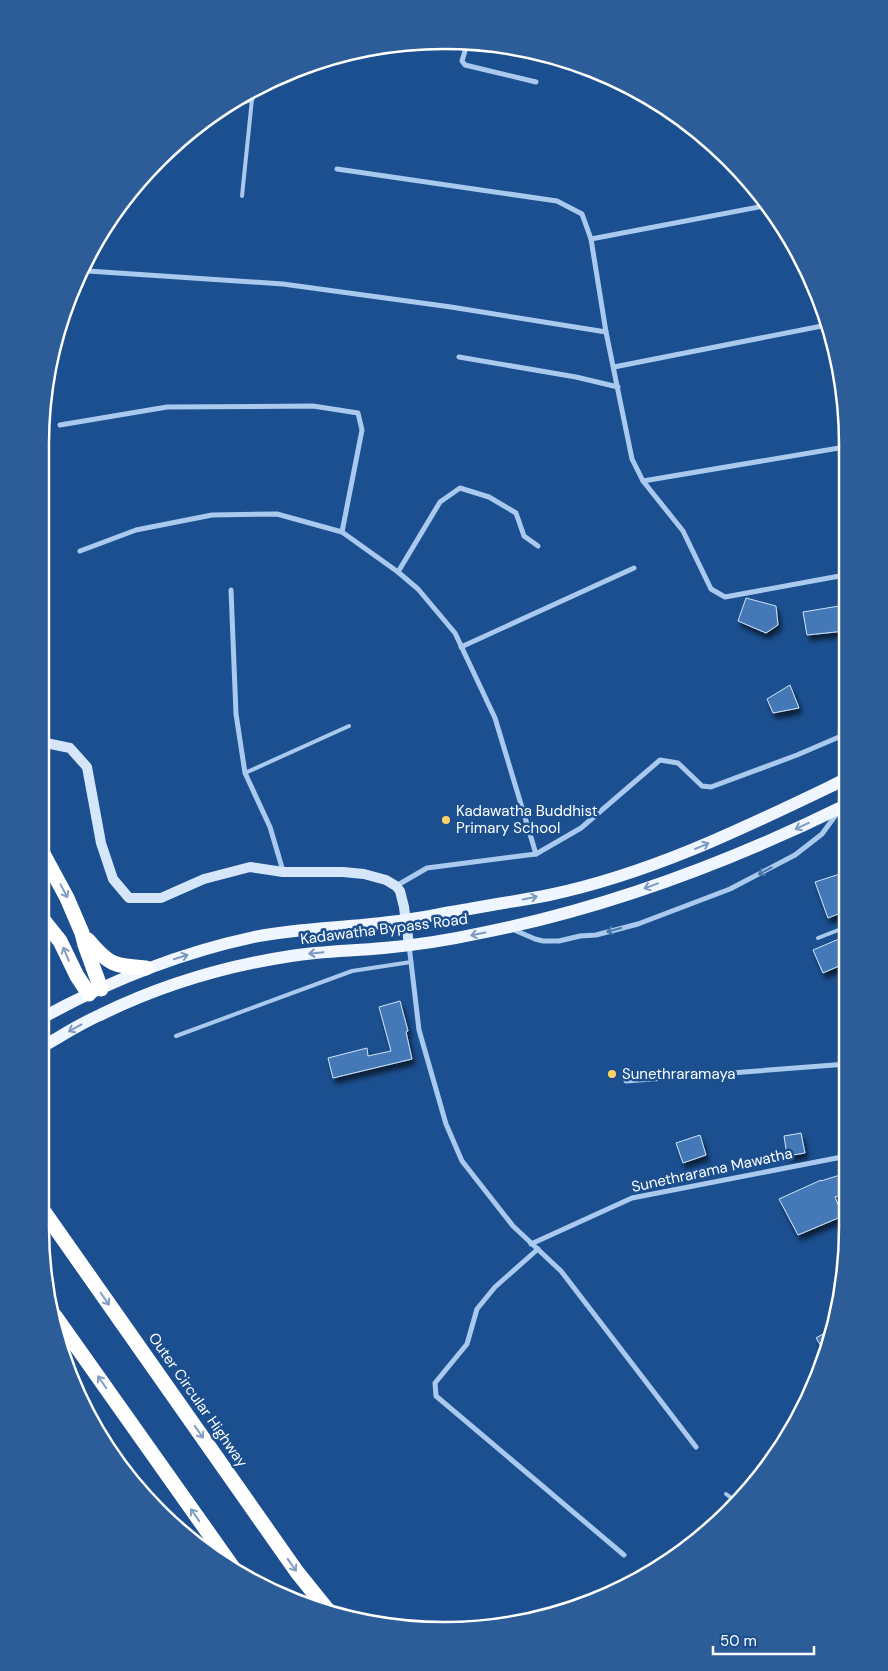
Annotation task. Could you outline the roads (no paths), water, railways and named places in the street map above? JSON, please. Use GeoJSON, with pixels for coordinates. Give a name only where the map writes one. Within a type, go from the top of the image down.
{"type":"FeatureCollection","features":[{"type":"Feature","properties":{"kind":"highway"},"geometry":{"type":"LineString","coordinates":[[49,865],[67,898],[82,933],[95,992]]}},
{"type":"Feature","properties":{"kind":"highway"},"geometry":{"type":"LineString","coordinates":[[49,927],[60,941],[77,976],[95,992]]}},
{"type":"Feature","properties":{"kind":"highway"},"geometry":{"type":"LineString","coordinates":[[82,933],[108,962],[123,966],[146,968]]}},
{"type":"Feature","properties":{"kind":"highway","name":"Outer Circular Highway"},"geometry":{"type":"LineString","coordinates":[[49,1219],[297,1572],[322,1602]]}},
{"type":"Feature","properties":{"kind":"highway"},"geometry":{"type":"LineString","coordinates":[[61,1324],[225,1557]]}},
{"type":"Feature","properties":{"kind":"main road","name":"Kadawatha Bypass Road"},"geometry":{"type":"LineString","coordinates":[[49,1015],[146,968],[216,946],[255,937],[312,928],[406,920],[551,894],[607,879],[702,846],[839,782]]}},
{"type":"Feature","properties":{"kind":"main road","name":"Kadawatha Bypass Road"},"geometry":{"type":"LineString","coordinates":[[49,1043],[98,1015],[169,986],[233,968],[290,956],[409,945],[509,927],[600,903],[695,871],[765,843],[839,808]]}},
{"type":"Feature","properties":{"kind":"main road"},"geometry":{"type":"LineString","coordinates":[[95,992],[111,1010]]}},
{"type":"Feature","properties":{"kind":"main road"},"geometry":{"type":"LineString","coordinates":[[95,992],[98,1015]]}},
{"type":"Feature","properties":{"kind":"street"},"geometry":{"type":"LineString","coordinates":[[465,50],[462,61],[465,65],[536,82]]}},
{"type":"Feature","properties":{"kind":"street"},"geometry":{"type":"LineString","coordinates":[[337,169],[557,201],[582,214],[591,239],[606,332],[632,459],[643,481],[683,531],[711,589],[725,597],[839,576]]}},
{"type":"Feature","properties":{"kind":"street"},"geometry":{"type":"LineString","coordinates":[[591,239],[761,207]]}},
{"type":"Feature","properties":{"kind":"street"},"geometry":{"type":"LineString","coordinates":[[89,271],[283,284],[451,307],[606,332]]}},
{"type":"Feature","properties":{"kind":"street"},"geometry":{"type":"LineString","coordinates":[[614,366],[821,326]]}},
{"type":"Feature","properties":{"kind":"street"},"geometry":{"type":"LineString","coordinates":[[458,357],[576,377],[618,387]]}},
{"type":"Feature","properties":{"kind":"street"},"geometry":{"type":"LineString","coordinates":[[60,425],[167,407],[313,406],[358,414],[362,430],[342,532]]}},
{"type":"Feature","properties":{"kind":"street"},"geometry":{"type":"LineString","coordinates":[[643,481],[839,448]]}},
{"type":"Feature","properties":{"kind":"street"},"geometry":{"type":"LineString","coordinates":[[398,572],[440,502],[460,488],[488,497],[516,513],[524,536],[538,546]]}},
{"type":"Feature","properties":{"kind":"street"},"geometry":{"type":"LineString","coordinates":[[80,551],[136,530],[212,515],[277,514],[342,532],[398,572],[418,589],[455,632],[495,718],[536,854]]}},
{"type":"Feature","properties":{"kind":"street"},"geometry":{"type":"LineString","coordinates":[[461,647],[634,568]]}},
{"type":"Feature","properties":{"kind":"street"},"geometry":{"type":"LineString","coordinates":[[231,590],[236,714],[245,772],[270,827],[283,872]]}},
{"type":"Feature","properties":{"kind":"street"},"geometry":{"type":"LineString","coordinates":[[396,886],[427,868],[536,854],[581,828],[660,760],[678,763],[702,786],[711,787],[839,737]]}},
{"type":"Feature","properties":{"kind":"street"},"geometry":{"type":"LineString","coordinates":[[49,744],[70,748],[87,767],[101,844],[113,879],[129,898],[161,898],[204,879],[250,867],[283,872],[350,872],[376,877],[396,886],[402,898],[406,920],[418,1030],[446,1124],[462,1161],[513,1226],[561,1271],[696,1447]]}},
{"type":"Feature","properties":{"kind":"street"},"geometry":{"type":"LineString","coordinates":[[509,927],[535,939],[550,942],[596,935],[638,924],[730,889],[794,855],[822,834],[839,812]]}},
{"type":"Feature","properties":{"kind":"street"},"geometry":{"type":"LineString","coordinates":[[626,1081],[839,1065]]}},
{"type":"Feature","properties":{"kind":"street","name":"Sunethrarama Mawatha"},"geometry":{"type":"LineString","coordinates":[[531,1244],[632,1198],[839,1158]]}},
{"type":"Feature","properties":{"kind":"street"},"geometry":{"type":"LineString","coordinates":[[538,1249],[495,1287],[476,1309],[467,1344],[435,1383],[436,1396],[624,1555]]}},
{"type":"Feature","properties":{"kind":"lane"},"geometry":{"type":"LineString","coordinates":[[242,196],[252,99]]}},
{"type":"Feature","properties":{"kind":"lane"},"geometry":{"type":"LineString","coordinates":[[245,772],[349,726]]}},
{"type":"Feature","properties":{"kind":"lane"},"geometry":{"type":"LineString","coordinates":[[818,938],[839,930]]}},
{"type":"Feature","properties":{"kind":"lane"},"geometry":{"type":"LineString","coordinates":[[176,1036],[352,971],[411,962]]}},
{"type":"Feature","properties":{"kind":"lane"},"geometry":{"type":"LineString","coordinates":[[726,1494],[731,1498]]}},
{"type":"Feature","properties":{"kind":"place","name":"Kadawatha Buddhist Primary School"},"geometry":{"type":"Point","coordinates":[446,820]}},
{"type":"Feature","properties":{"kind":"place","name":"Sunethraramaya"},"geometry":{"type":"Point","coordinates":[612,1074]}}]}
